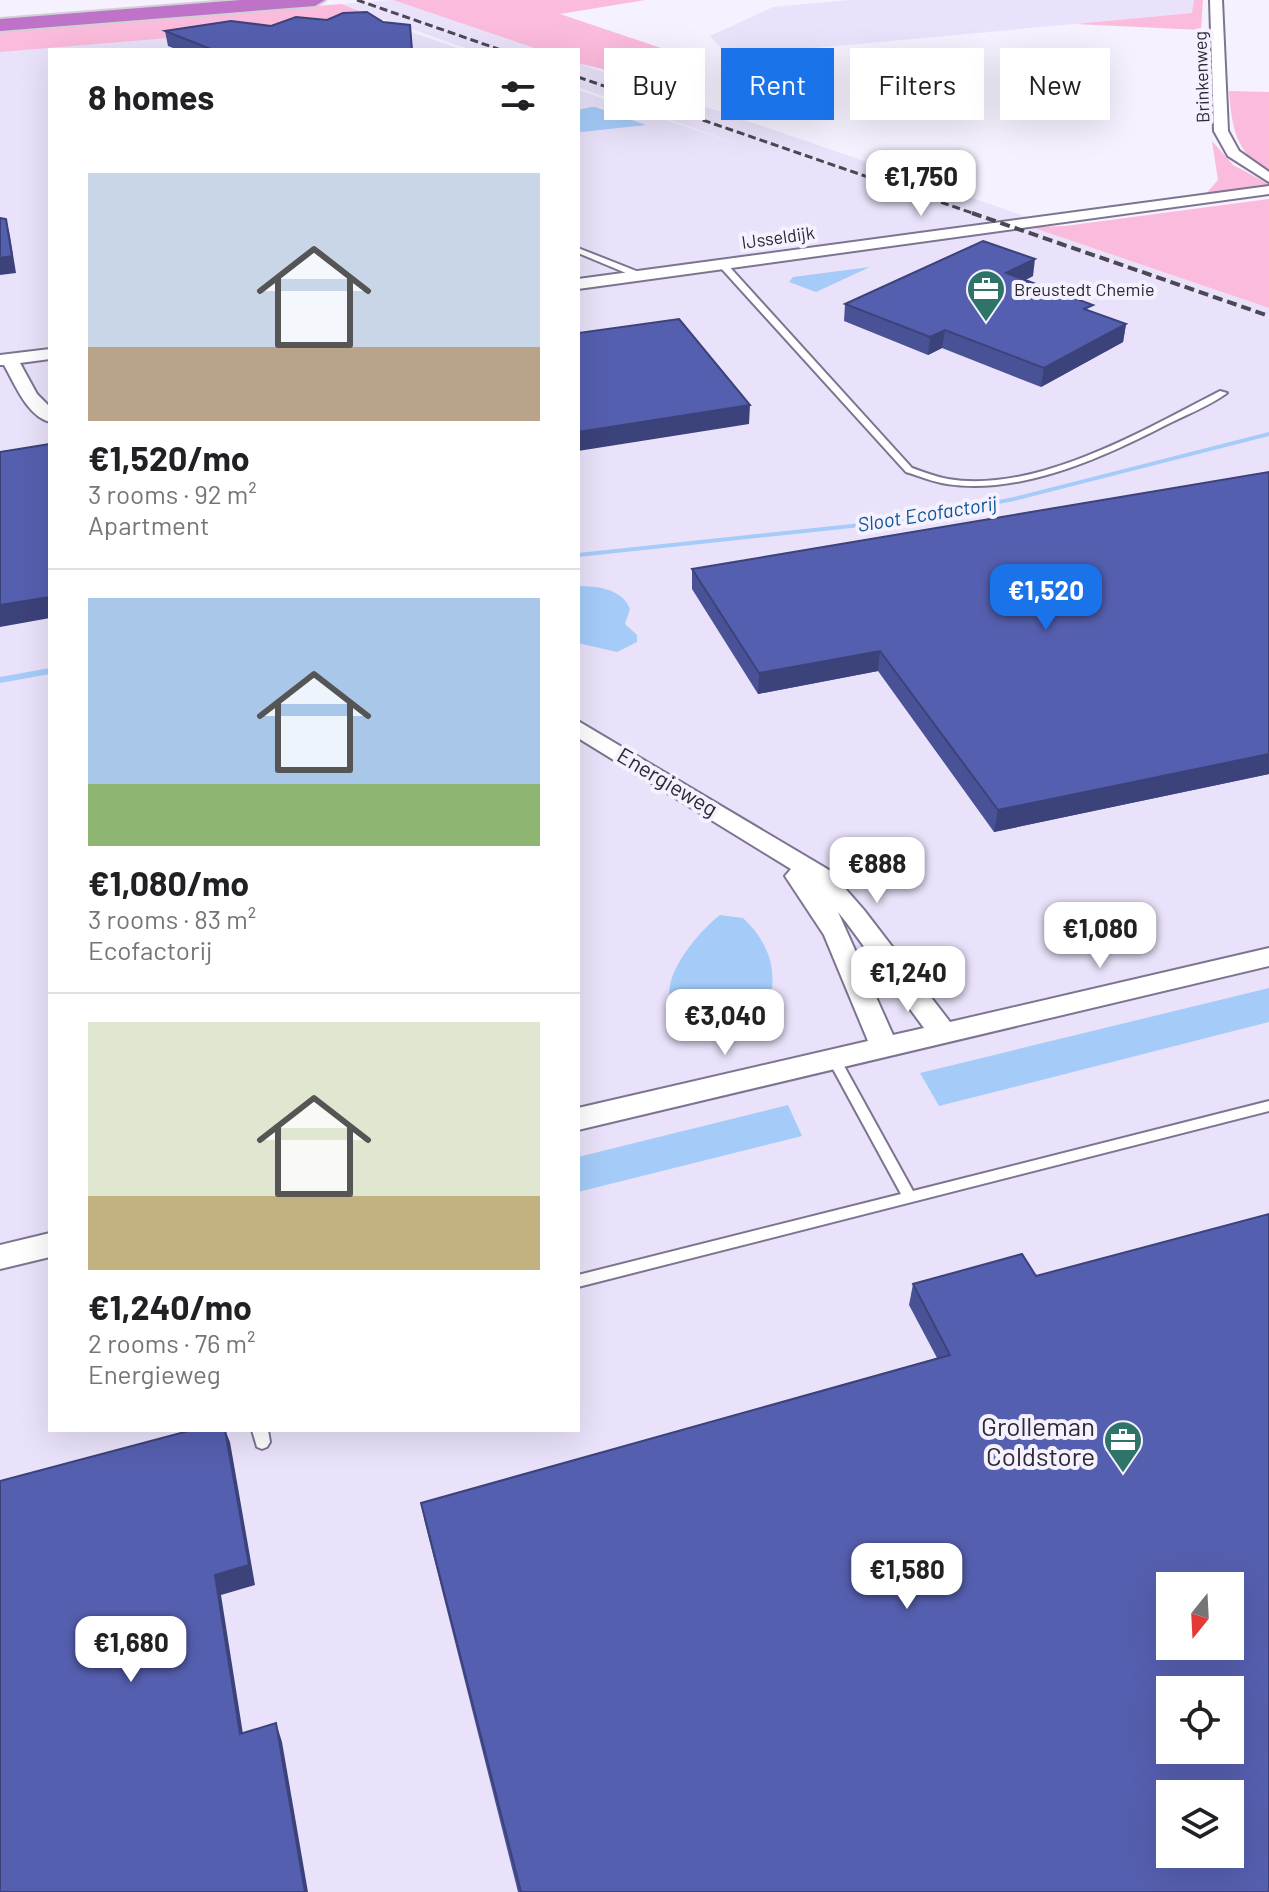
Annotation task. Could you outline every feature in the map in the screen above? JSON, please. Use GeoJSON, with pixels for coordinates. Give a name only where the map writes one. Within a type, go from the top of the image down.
{"type":"FeatureCollection","features":[{"type":"Feature","properties":{"kind":"highway"},"geometry":{"type":"LineString","coordinates":[[0,13],[159,0]]}},
{"type":"Feature","properties":{"kind":"highway"},"geometry":{"type":"LineString","coordinates":[[0,25],[315,0]]}},
{"type":"Feature","properties":{"kind":"street","name":"Brinkenweg"},"geometry":{"type":"LineString","coordinates":[[1216,0],[1221,131],[1233,153],[1269,178]]}},
{"type":"Feature","properties":{"kind":"street","name":"IJsseldijk"},"geometry":{"type":"LineString","coordinates":[[580,284],[1269,190]]}},
{"type":"Feature","properties":{"kind":"street"},"geometry":{"type":"LineString","coordinates":[[48,354],[5,359],[30,396],[48,415]]}},
{"type":"Feature","properties":{"kind":"street","name":"Energieweg"},"geometry":{"type":"LineString","coordinates":[[580,729],[820,876],[855,916],[943,1033]]}},
{"type":"Feature","properties":{"kind":"street","name":"Energieweg"},"geometry":{"type":"LineString","coordinates":[[757,835],[812,891],[832,927],[884,1046]]}},
{"type":"Feature","properties":{"kind":"street"},"geometry":{"type":"LineString","coordinates":[[580,1119],[1269,957]]}},
{"type":"Feature","properties":{"kind":"street"},"geometry":{"type":"LineString","coordinates":[[0,1257],[48,1245]]}},
{"type":"Feature","properties":{"kind":"lane"},"geometry":{"type":"LineString","coordinates":[[580,251],[641,276]]}},
{"type":"Feature","properties":{"kind":"lane"},"geometry":{"type":"LineString","coordinates":[[723,265],[909,470],[923,477],[975,484],[1087,460],[1223,393]]}},
{"type":"Feature","properties":{"kind":"lane"},"geometry":{"type":"LineString","coordinates":[[833,1058],[910,1198]]}},
{"type":"Feature","properties":{"kind":"lane"},"geometry":{"type":"LineString","coordinates":[[580,1280],[1269,1106]]}},
{"type":"Feature","properties":{"kind":"shaded area"},"geometry":{"type":"Polygon","coordinates":[[[393,0],[534,48],[465,48],[341,4],[393,0]]]}},
{"type":"Feature","properties":{"kind":"shaded area"},"geometry":{"type":"Polygon","coordinates":[[[393,0],[645,0],[560,14],[661,48],[604,48],[604,70],[580,64],[580,48],[534,48],[393,0]]]}},
{"type":"Feature","properties":{"kind":"shaded area"},"geometry":{"type":"Polygon","coordinates":[[[849,0],[1194,0],[1193,13],[815,48],[721,48],[710,36],[773,7],[849,0]]]}},
{"type":"Feature","properties":{"kind":"shaded area"},"geometry":{"type":"Polygon","coordinates":[[[1194,0],[1203,0],[1201,30],[1075,24],[1192,13],[1194,0]]]}},
{"type":"Feature","properties":{"kind":"shaded area"},"geometry":{"type":"Polygon","coordinates":[[[341,4],[384,20],[0,52],[0,32],[341,4]]]}},
{"type":"Feature","properties":{"kind":"shaded area"},"geometry":{"type":"Polygon","coordinates":[[[363,15],[457,48],[48,48],[48,1432],[580,1432],[580,91],[604,99],[604,120],[666,120],[749,148],[671,120],[705,120],[705,107],[721,112],[721,120],[744,120],[1033,219],[1008,224],[1021,229],[1031,227],[1269,308],[1269,1892],[0,1892],[0,44],[363,15]]]}},
{"type":"Feature","properties":{"kind":"shaded area"},"geometry":{"type":"Polygon","coordinates":[[[580,64],[604,72],[604,96],[580,88],[580,64]]]}},
{"type":"Feature","properties":{"kind":"shaded area"},"geometry":{"type":"Polygon","coordinates":[[[1229,91],[1269,92],[1269,172],[1249,156],[1237,138],[1229,91]]]}},
{"type":"Feature","properties":{"kind":"shaded area"},"geometry":{"type":"Polygon","coordinates":[[[1212,141],[1233,165],[1269,184],[1269,187],[1204,196],[1218,180],[1212,141]]]}},
{"type":"Feature","properties":{"kind":"shaded area"},"geometry":{"type":"Polygon","coordinates":[[[1269,199],[1269,308],[1031,227],[1065,226],[1269,199]]]}},
{"type":"Feature","properties":{"kind":"water"},"geometry":{"type":"Polygon","coordinates":[[[591,107],[604,110],[604,120],[632,120],[646,125],[582,132],[580,110],[591,107]]]}},
{"type":"Feature","properties":{"kind":"water"},"geometry":{"type":"Polygon","coordinates":[[[870,267],[816,292],[789,282],[793,277],[870,267]]]}},
{"type":"Feature","properties":{"kind":"water"},"geometry":{"type":"Polygon","coordinates":[[[580,586],[601,588],[627,602],[630,609],[625,624],[637,635],[637,642],[617,652],[580,643],[580,586]]]}},
{"type":"Feature","properties":{"kind":"water"},"geometry":{"type":"Polygon","coordinates":[[[720,915],[743,918],[758,935],[771,965],[772,987],[770,999],[750,1014],[710,1024],[685,1017],[675,1009],[670,998],[670,985],[691,944],[720,915]]]}},
{"type":"Feature","properties":{"kind":"water"},"geometry":{"type":"Polygon","coordinates":[[[1269,988],[1269,1022],[939,1106],[920,1073],[1269,988]]]}},
{"type":"Feature","properties":{"kind":"water"},"geometry":{"type":"Polygon","coordinates":[[[788,1105],[802,1136],[580,1192],[580,1157],[788,1105]]]}},
{"type":"Feature","properties":{"kind":"building"},"geometry":{"type":"Polygon","coordinates":[[[367,12],[383,22],[410,25],[412,48],[208,48],[165,31],[231,21],[271,26],[296,17],[327,20],[343,13],[367,12]]]}},
{"type":"Feature","properties":{"kind":"building"},"geometry":{"type":"Polygon","coordinates":[[[0,218],[6,219],[12,256],[0,258],[0,218]]]}},
{"type":"Feature","properties":{"kind":"building"},"geometry":{"type":"Polygon","coordinates":[[[983,241],[1035,259],[1006,273],[1093,305],[1084,309],[1126,324],[1044,368],[945,330],[930,337],[845,304],[983,241]]]}},
{"type":"Feature","properties":{"kind":"building"},"geometry":{"type":"Polygon","coordinates":[[[679,319],[750,405],[580,432],[580,333],[679,319]]]}},
{"type":"Feature","properties":{"kind":"building"},"geometry":{"type":"Polygon","coordinates":[[[48,444],[48,597],[0,605],[0,452],[48,444]]]}},
{"type":"Feature","properties":{"kind":"building"},"geometry":{"type":"Polygon","coordinates":[[[1269,472],[1269,754],[998,810],[880,651],[759,673],[692,569],[1269,472]]]}},
{"type":"Feature","properties":{"kind":"building"},"geometry":{"type":"Polygon","coordinates":[[[1269,1214],[1269,1892],[521,1892],[421,1503],[950,1355],[913,1284],[1022,1254],[1036,1276],[1269,1214]]]}},
{"type":"Feature","properties":{"kind":"building"},"geometry":{"type":"Polygon","coordinates":[[[184,1432],[225,1432],[249,1565],[215,1575],[240,1734],[276,1723],[305,1892],[0,1892],[0,1481],[184,1432]]]}},
{"type":"Feature","properties":{"kind":"waterway","name":"Sloot Ecofactorij"},"geometry":{"type":"LineString","coordinates":[[580,555],[899,521],[1014,499],[1269,434]]}},
{"type":"Feature","properties":{"kind":"waterway","name":"Sloot Ecofactorij"},"geometry":{"type":"LineString","coordinates":[[0,680],[48,671]]}},
{"type":"Feature","properties":{"kind":"railway"},"geometry":{"type":"LineString","coordinates":[[357,0],[495,48]]}},
{"type":"Feature","properties":{"kind":"railway"},"geometry":{"type":"LineString","coordinates":[[580,78],[978,215]]}},
{"type":"Feature","properties":{"kind":"railway"},"geometry":{"type":"LineString","coordinates":[[972,213],[1269,316]]}},
{"type":"Feature","properties":{"kind":"place","name":"Breustedt Chemie"},"geometry":{"type":"Point","coordinates":[986,323]}},
{"type":"Feature","properties":{"kind":"place","name":"Grolleman Coldstore"},"geometry":{"type":"Point","coordinates":[1123,1474]}}]}
